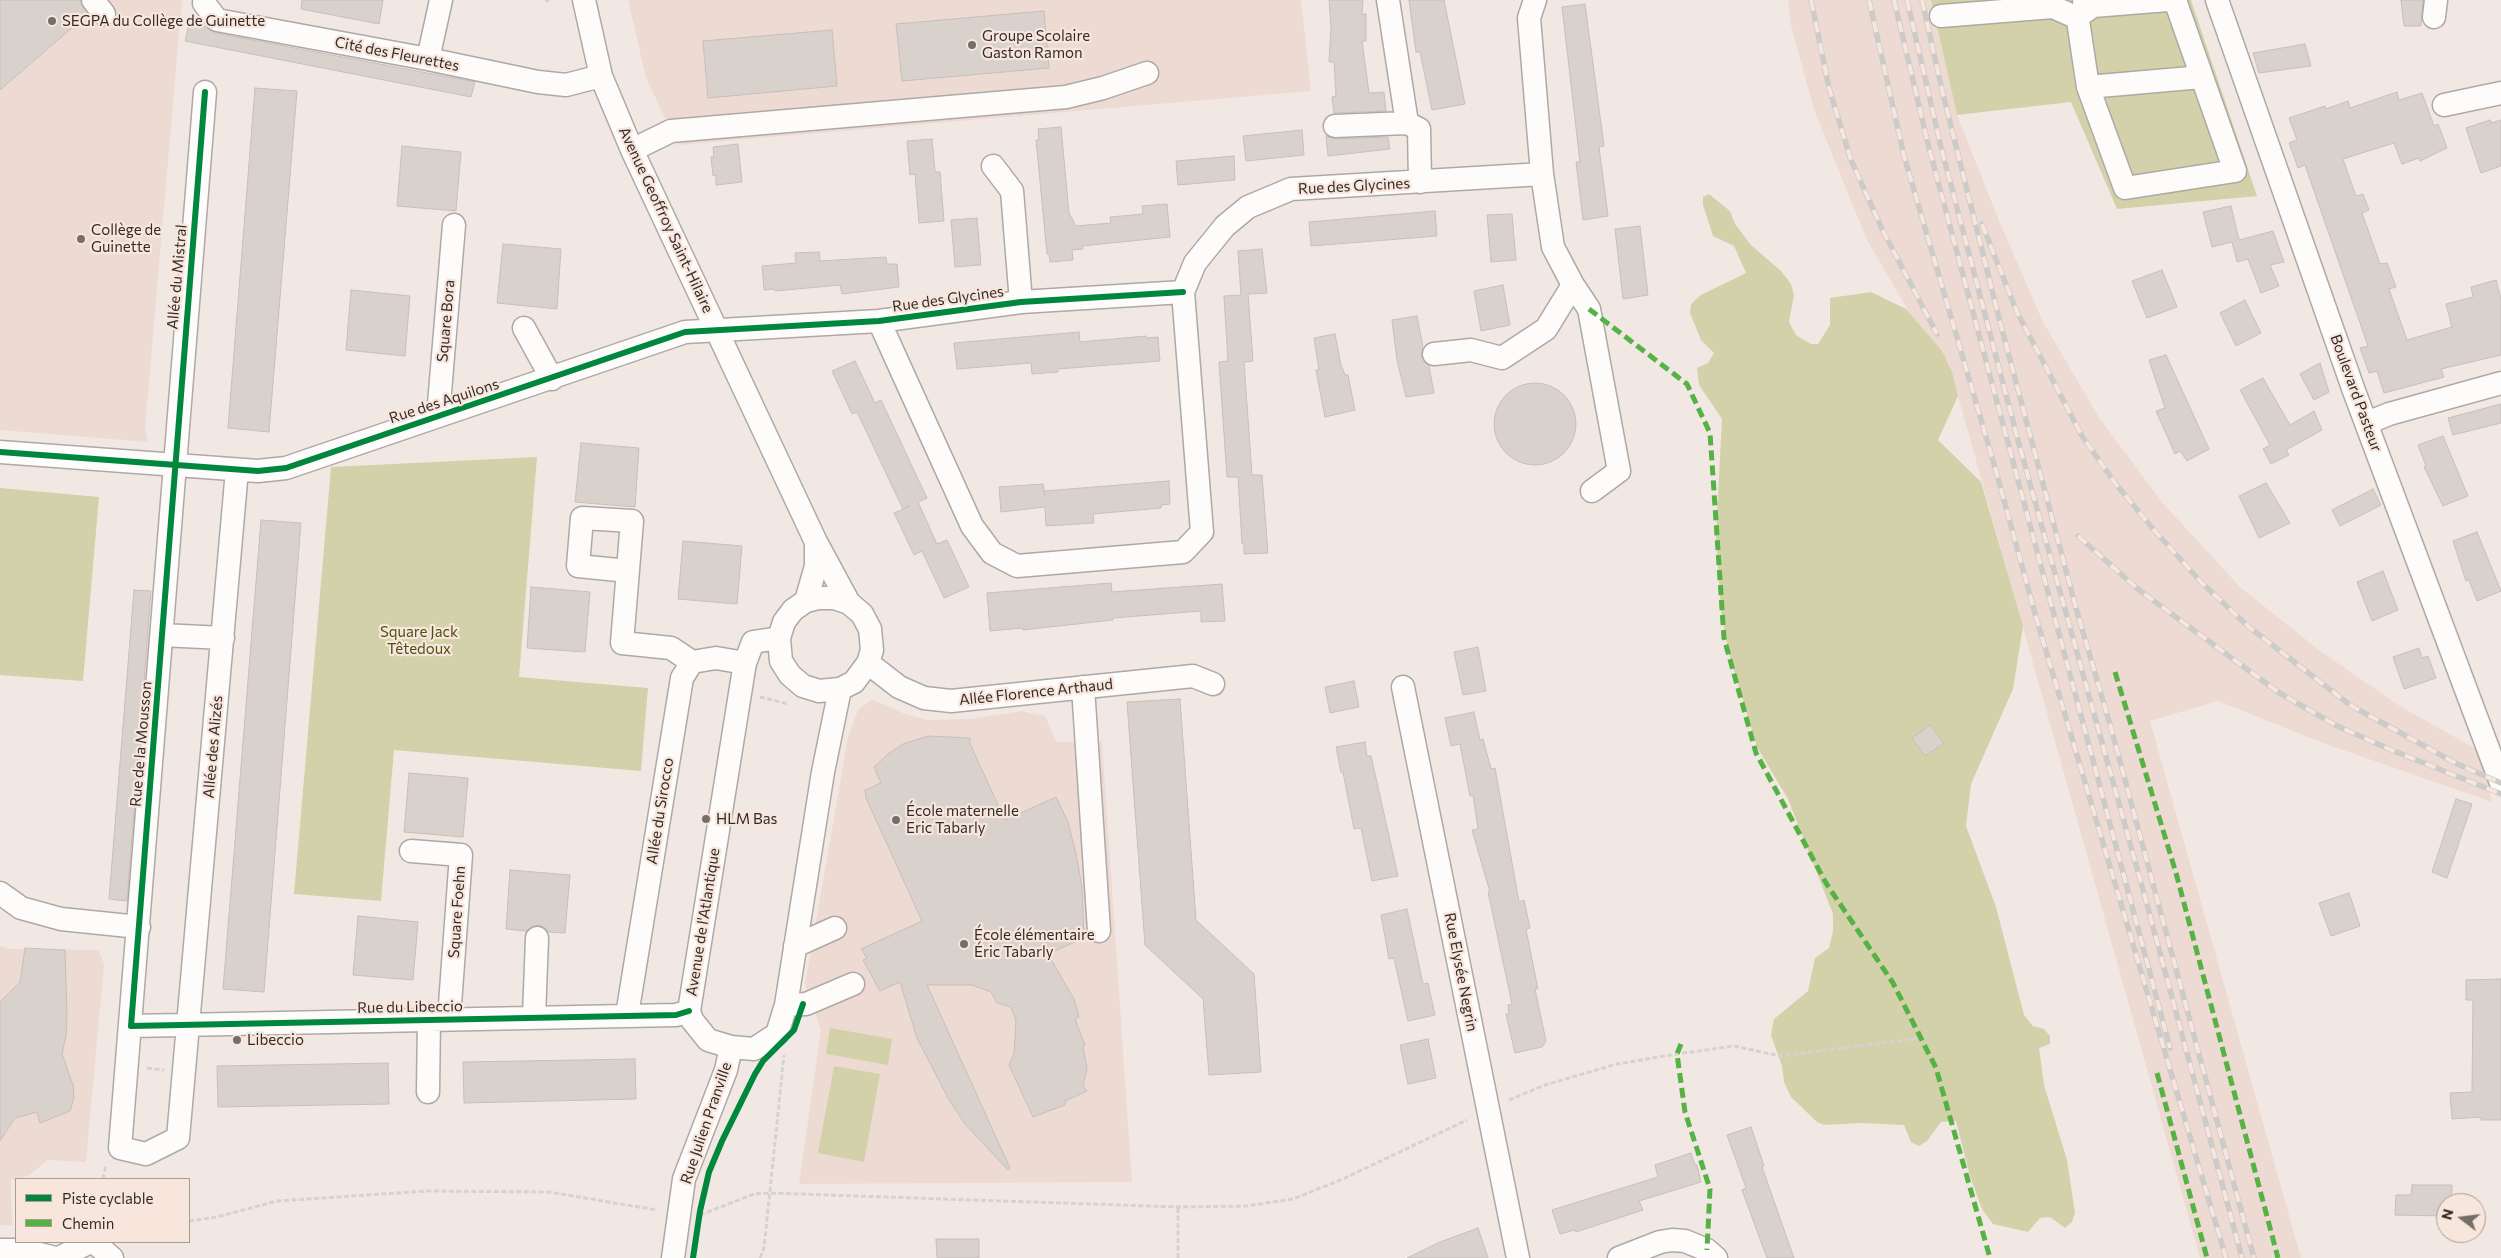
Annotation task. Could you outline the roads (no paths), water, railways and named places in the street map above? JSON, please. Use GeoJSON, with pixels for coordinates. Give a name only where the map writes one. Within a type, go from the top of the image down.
{"type":"FeatureCollection","features":[{"type":"Feature","properties":{"kind":"street","name":"Cité des Fleurettes"},"geometry":{"type":"LineString","coordinates":[[205,0],[204,3],[217,20],[428,59],[538,82],[566,85],[601,76]]}},
{"type":"Feature","properties":{"kind":"street"},"geometry":{"type":"LineString","coordinates":[[428,59],[441,0]]}},
{"type":"Feature","properties":{"kind":"street","name":"Avenue Geoffroy Saint-Hilaire"},"geometry":{"type":"LineString","coordinates":[[584,0],[601,76],[632,150],[816,542],[849,603],[862,614],[870,629],[872,650],[868,663]]}},
{"type":"Feature","properties":{"kind":"street"},"geometry":{"type":"LineString","coordinates":[[1388,0],[1407,123]]}},
{"type":"Feature","properties":{"kind":"street"},"geometry":{"type":"LineString","coordinates":[[1535,0],[1529,18],[1542,174],[1553,247],[1573,285],[1590,309],[1619,471],[1592,491]]}},
{"type":"Feature","properties":{"kind":"street"},"geometry":{"type":"LineString","coordinates":[[1942,16],[2168,0]]}},
{"type":"Feature","properties":{"kind":"street"},"geometry":{"type":"LineString","coordinates":[[2075,6],[2088,88],[2125,188],[2235,172],[2175,0]]}},
{"type":"Feature","properties":{"kind":"street","name":"Boulevard Pasteur"},"geometry":{"type":"LineString","coordinates":[[2217,0],[2367,423],[2501,783]]}},
{"type":"Feature","properties":{"kind":"street"},"geometry":{"type":"LineString","coordinates":[[632,150],[670,131],[1066,97],[1103,88],[1147,73]]}},
{"type":"Feature","properties":{"kind":"street"},"geometry":{"type":"LineString","coordinates":[[2088,88],[2202,77]]}},
{"type":"Feature","properties":{"kind":"street","name":"Allée du Mistral"},"geometry":{"type":"LineString","coordinates":[[176,465],[205,92]]}},
{"type":"Feature","properties":{"kind":"street"},"geometry":{"type":"LineString","coordinates":[[2444,105],[2501,93]]}},
{"type":"Feature","properties":{"kind":"street"},"geometry":{"type":"LineString","coordinates":[[1334,126],[1407,123],[1419,129],[1420,182]]}},
{"type":"Feature","properties":{"kind":"street","name":"Rue des Glycines"},"geometry":{"type":"LineString","coordinates":[[993,166],[1012,191],[1021,302]]}},
{"type":"Feature","properties":{"kind":"street","name":"Rue des Glycines"},"geometry":{"type":"LineString","coordinates":[[879,321],[972,526],[992,553],[1017,566],[1183,552],[1202,532],[1183,292],[1195,263],[1225,226],[1248,208],[1291,190],[1542,174]]}},
{"type":"Feature","properties":{"kind":"street","name":"Square Bora"},"geometry":{"type":"LineString","coordinates":[[438,416],[454,225]]}},
{"type":"Feature","properties":{"kind":"street"},"geometry":{"type":"LineString","coordinates":[[1434,354],[1471,350],[1502,358],[1546,328],[1573,285]]}},
{"type":"Feature","properties":{"kind":"street","name":"Rue des Glycines"},"geometry":{"type":"LineString","coordinates":[[716,330],[879,321],[1021,302],[1183,292]]}},
{"type":"Feature","properties":{"kind":"street"},"geometry":{"type":"LineString","coordinates":[[524,328],[552,379]]}},
{"type":"Feature","properties":{"kind":"street","name":"Rue des Aquilons"},"geometry":{"type":"LineString","coordinates":[[0,452],[258,472],[286,468],[552,379],[685,332],[716,330]]}},
{"type":"Feature","properties":{"kind":"street"},"geometry":{"type":"LineString","coordinates":[[2367,423],[2389,414],[2501,383]]}},
{"type":"Feature","properties":{"kind":"street","name":"Rue de la Mousson"},"geometry":{"type":"LineString","coordinates":[[131,1026],[176,465]]}},
{"type":"Feature","properties":{"kind":"street","name":"Allée des Alizés"},"geometry":{"type":"LineString","coordinates":[[131,1026],[120,1148],[146,1154],[178,1138],[237,470]]}},
{"type":"Feature","properties":{"kind":"street","name":"Avenue Geoffroy Saint-Hilaire"},"geometry":{"type":"LineString","coordinates":[[806,601],[816,566],[816,542]]}},
{"type":"Feature","properties":{"kind":"street"},"geometry":{"type":"LineString","coordinates":[[628,571],[622,643],[670,648],[692,662],[716,658],[745,663]]}},
{"type":"Feature","properties":{"kind":"street"},"geometry":{"type":"LineString","coordinates":[[849,603],[834,598],[818,598],[806,601],[793,610],[784,622],[779,638],[781,661],[790,675],[803,686],[819,691],[840,689],[854,682],[868,663]]}},
{"type":"Feature","properties":{"kind":"street"},"geometry":{"type":"LineString","coordinates":[[162,635],[223,638]]}},
{"type":"Feature","properties":{"kind":"street","name":"Avenue de l'Atlantique"},"geometry":{"type":"LineString","coordinates":[[779,638],[754,642],[745,663],[689,1011],[692,1020],[708,1040],[731,1048],[754,1049],[777,1034],[786,1005],[823,772],[840,689]]}},
{"type":"Feature","properties":{"kind":"street","name":"Allée du Sirocco"},"geometry":{"type":"LineString","coordinates":[[627,1016],[682,678],[692,662]]}},
{"type":"Feature","properties":{"kind":"street","name":"Allée Florence Arthaud"},"geometry":{"type":"LineString","coordinates":[[868,663],[899,687],[924,698],[951,701],[1193,676],[1213,684]]}},
{"type":"Feature","properties":{"kind":"street"},"geometry":{"type":"LineString","coordinates":[[1083,686],[1099,931]]}},
{"type":"Feature","properties":{"kind":"street","name":"Rue Elysée Negrin"},"geometry":{"type":"LineString","coordinates":[[1403,687],[1518,1258]]}},
{"type":"Feature","properties":{"kind":"street","name":"Square Foehn"},"geometry":{"type":"LineString","coordinates":[[412,851],[461,855],[439,1018]]}},
{"type":"Feature","properties":{"kind":"street"},"geometry":{"type":"LineString","coordinates":[[0,894],[21,908],[61,919],[139,927]]}},
{"type":"Feature","properties":{"kind":"street"},"geometry":{"type":"LineString","coordinates":[[795,946],[835,928]]}},
{"type":"Feature","properties":{"kind":"street"},"geometry":{"type":"LineString","coordinates":[[534,1017],[538,938]]}},
{"type":"Feature","properties":{"kind":"street"},"geometry":{"type":"LineString","coordinates":[[786,1005],[806,1004],[853,984]]}},
{"type":"Feature","properties":{"kind":"street","name":"Rue du Libeccio"},"geometry":{"type":"LineString","coordinates":[[131,1026],[439,1018],[676,1015],[689,1011]]}},
{"type":"Feature","properties":{"kind":"street"},"geometry":{"type":"LineString","coordinates":[[428,1092],[439,1018]]}},
{"type":"Feature","properties":{"kind":"street","name":"Rue Julien Pranville"},"geometry":{"type":"LineString","coordinates":[[674,1258],[684,1178],[726,1070],[731,1048]]}},
{"type":"Feature","properties":{"kind":"street"},"geometry":{"type":"LineString","coordinates":[[1619,1258],[1660,1242],[1672,1240],[1685,1241],[1707,1250],[1716,1258]]}},
{"type":"Feature","properties":{"kind":"street"},"geometry":{"type":"LineString","coordinates":[[59,1258],[88,1243]]}},
{"type":"Feature","properties":{"kind":"street"},"geometry":{"type":"LineString","coordinates":[[95,1243],[112,1258]]}},
{"type":"Feature","properties":{"kind":"street"},"geometry":{"type":"LineString","coordinates":[[0,1250],[24,1250],[55,1258]]}},
{"type":"Feature","properties":{"kind":"railway"},"geometry":{"type":"LineString","coordinates":[[1811,0],[1829,88],[1851,160],[1883,231],[1937,334]]}},
{"type":"Feature","properties":{"kind":"railway"},"geometry":{"type":"LineString","coordinates":[[1869,0],[1904,156],[1996,471],[2036,617],[2226,1258]]}},
{"type":"Feature","properties":{"kind":"railway"},"geometry":{"type":"LineString","coordinates":[[1894,0],[1929,148],[2170,1048]]}},
{"type":"Feature","properties":{"kind":"railway"},"geometry":{"type":"LineString","coordinates":[[1907,0],[1941,147],[2019,444],[2145,897],[2242,1258]]}},
{"type":"Feature","properties":{"kind":"railway"},"geometry":{"type":"LineString","coordinates":[[1922,0],[1942,90],[1999,318],[2076,608],[2111,728],[2254,1258]]}},
{"type":"Feature","properties":{"kind":"railway"},"geometry":{"type":"LineString","coordinates":[[1982,224],[2017,312],[2082,436],[2115,483],[2202,583],[2249,627],[2350,705],[2457,764],[2501,783]]}},
{"type":"Feature","properties":{"kind":"railway"},"geometry":{"type":"LineString","coordinates":[[2078,536],[2139,590],[2278,692],[2337,726],[2501,794]]}},
{"type":"Feature","properties":{"kind":"place","name":"SEGPA du Collège de Guinette"},"geometry":{"type":"Point","coordinates":[52,21]}},
{"type":"Feature","properties":{"kind":"place","name":"Groupe Scolaire Gaston Ramon"},"geometry":{"type":"Point","coordinates":[972,45]}},
{"type":"Feature","properties":{"kind":"place","name":"Collège de Guinette"},"geometry":{"type":"Point","coordinates":[81,239]}},
{"type":"Feature","properties":{"kind":"place","name":"HLM Bas"},"geometry":{"type":"Point","coordinates":[706,819]}},
{"type":"Feature","properties":{"kind":"place","name":"École maternelle Eric Tabarly"},"geometry":{"type":"Point","coordinates":[896,820]}},
{"type":"Feature","properties":{"kind":"place","name":"École élémentaire Éric Tabarly"},"geometry":{"type":"Point","coordinates":[964,944]}},
{"type":"Feature","properties":{"kind":"place","name":"Libeccio"},"geometry":{"type":"Point","coordinates":[237,1040]}},
{"type":"Feature","properties":{"kind":"park label","name":"Square Jack Têtedoux"},"geometry":{"type":"Point","coordinates":[419,640]}}]}
